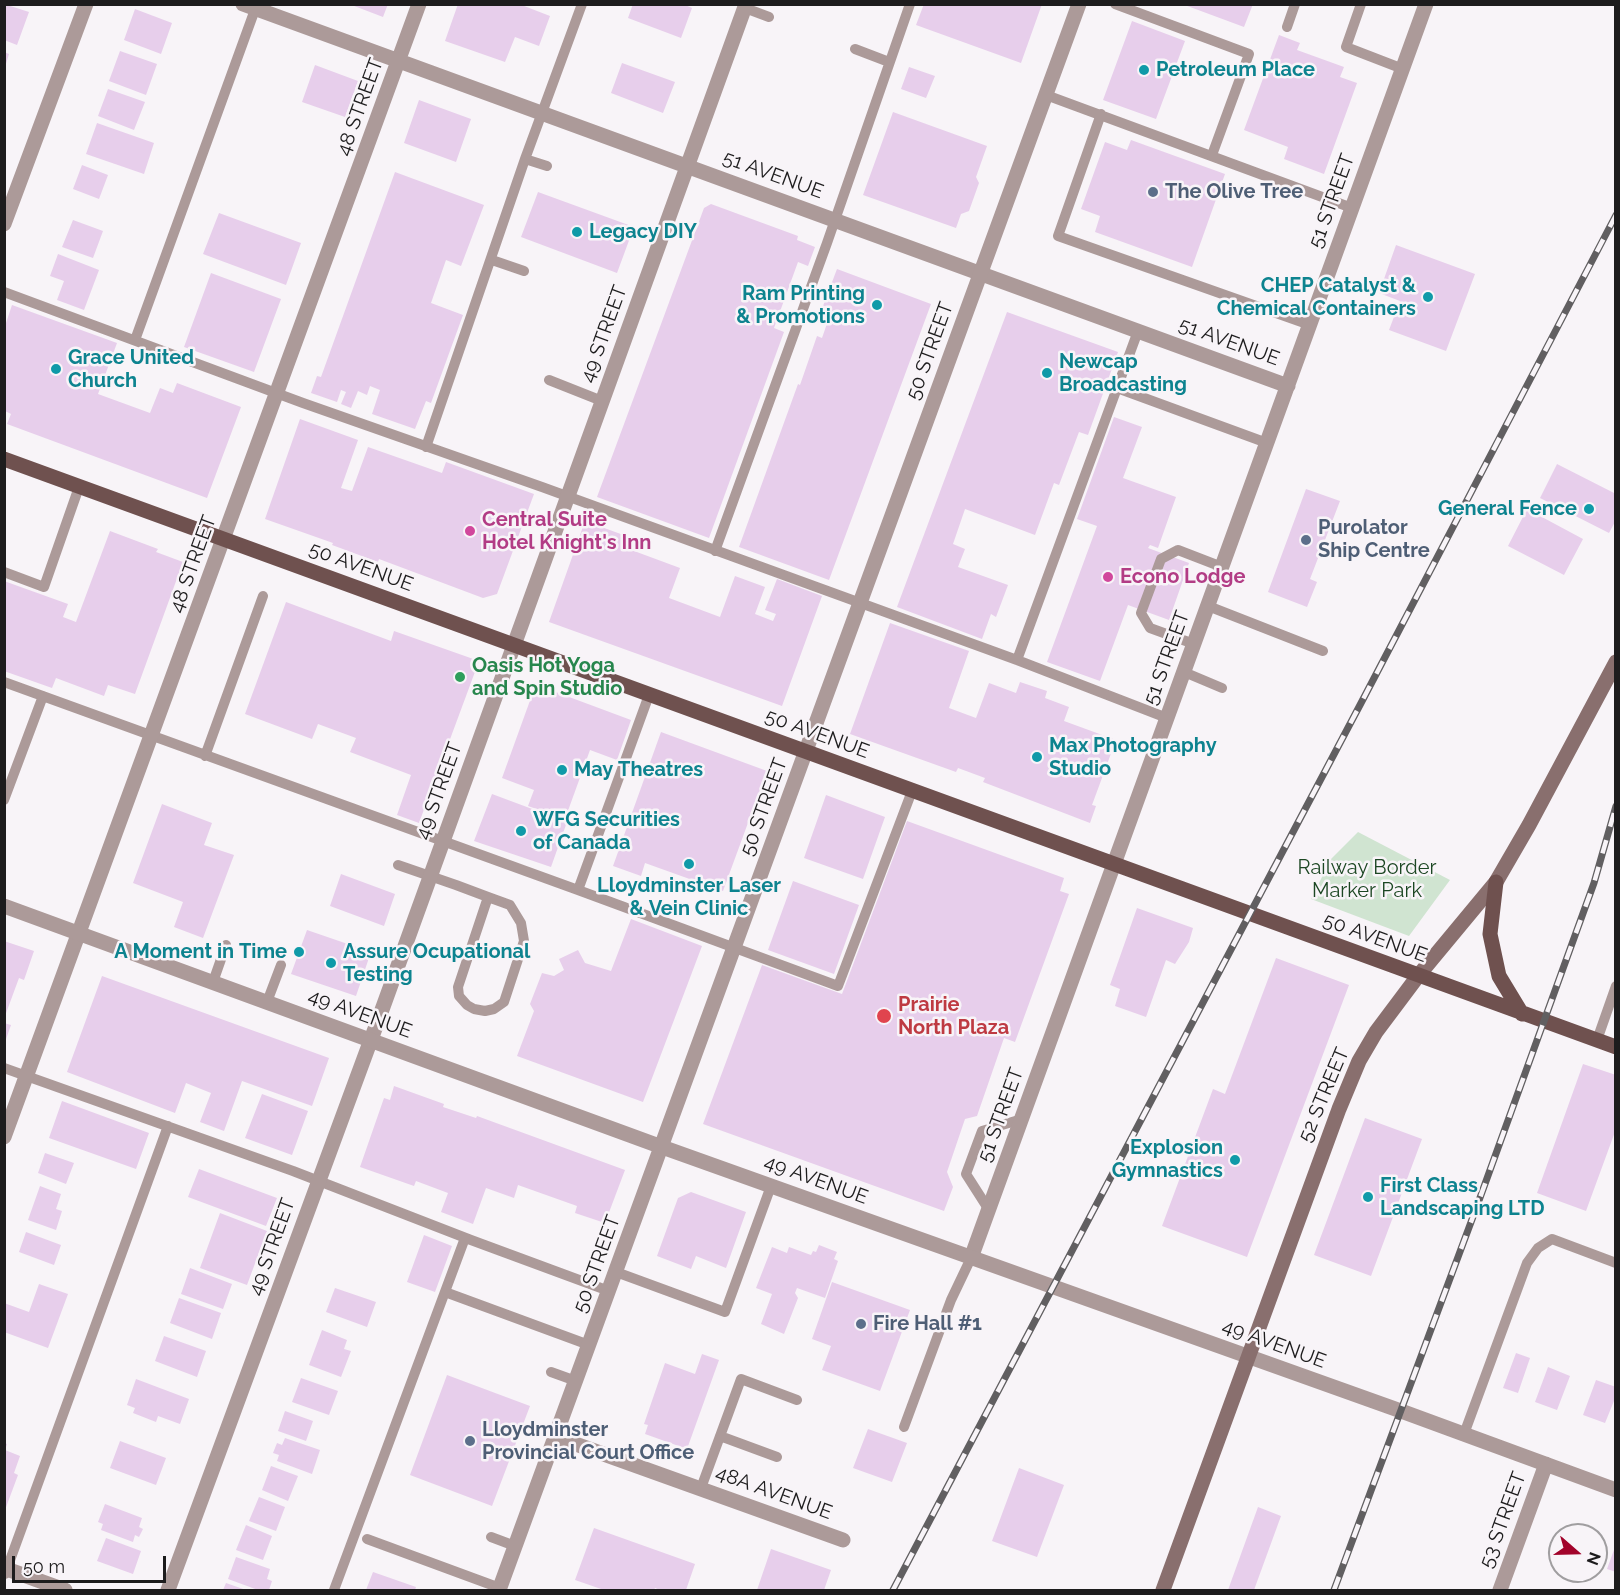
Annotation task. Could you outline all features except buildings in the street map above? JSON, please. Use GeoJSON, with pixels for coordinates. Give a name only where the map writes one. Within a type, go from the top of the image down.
{"type":"FeatureCollection","features":[{"type":"Feature","properties":{"kind":"main road","name":"50 AVENUE"},"geometry":{"type":"LineString","coordinates":[[4,459],[1616,1047]]}},
{"type":"Feature","properties":{"kind":"main road","name":"52 STREET"},"geometry":{"type":"LineString","coordinates":[[1163,1590],[1349,1084],[1376,1032],[1418,976],[1496,882],[1616,662]]}},
{"type":"Feature","properties":{"kind":"main road"},"geometry":{"type":"LineString","coordinates":[[1496,882],[1490,934],[1500,976],[1522,1014]]}},
{"type":"Feature","properties":{"kind":"street"},"geometry":{"type":"LineString","coordinates":[[4,224],[86,4]]}},
{"type":"Feature","properties":{"kind":"street","name":"48 STREET"},"geometry":{"type":"LineString","coordinates":[[4,1137],[419,4]]}},
{"type":"Feature","properties":{"kind":"street","name":"50 STREET"},"geometry":{"type":"LineString","coordinates":[[500,1589],[1079,4]]}},
{"type":"Feature","properties":{"kind":"street","name":"51 STREET"},"geometry":{"type":"LineString","coordinates":[[971,1258],[1426,4]]}},
{"type":"Feature","properties":{"kind":"street","name":"51 AVENUE"},"geometry":{"type":"LineString","coordinates":[[251,6],[1288,386]]}},
{"type":"Feature","properties":{"kind":"street","name":"49 STREET"},"geometry":{"type":"LineString","coordinates":[[168,1590],[430,877],[745,6]]}},
{"type":"Feature","properties":{"kind":"street","name":"49 AVENUE"},"geometry":{"type":"LineString","coordinates":[[4,906],[662,1147],[1616,1490]]}},
{"type":"Feature","properties":{"kind":"street","name":"48A AVENUE"},"geometry":{"type":"LineString","coordinates":[[556,1437],[843,1540]]}},
{"type":"Feature","properties":{"kind":"street","name":"53 STREET"},"geometry":{"type":"LineString","coordinates":[[1500,1590],[1546,1464]]}},
{"type":"Feature","properties":{"kind":"street"},"geometry":{"type":"LineString","coordinates":[[5,1570],[65,1590]]}},
{"type":"Feature","properties":{"kind":"lane"},"geometry":{"type":"LineString","coordinates":[[426,447],[449,398],[525,159],[582,4]]}},
{"type":"Feature","properties":{"kind":"lane"},"geometry":{"type":"LineString","coordinates":[[715,551],[835,220],[910,4]]}},
{"type":"Feature","properties":{"kind":"lane"},"geometry":{"type":"LineString","coordinates":[[1115,4],[1249,54],[1212,155]]}},
{"type":"Feature","properties":{"kind":"lane"},"geometry":{"type":"LineString","coordinates":[[1287,27],[1295,4]]}},
{"type":"Feature","properties":{"kind":"lane"},"geometry":{"type":"LineString","coordinates":[[1361,4],[1346,47],[1403,69]]}},
{"type":"Feature","properties":{"kind":"lane"},"geometry":{"type":"LineString","coordinates":[[135,340],[251,6]]}},
{"type":"Feature","properties":{"kind":"lane"},"geometry":{"type":"LineString","coordinates":[[745,6],[769,17]]}},
{"type":"Feature","properties":{"kind":"lane"},"geometry":{"type":"LineString","coordinates":[[855,50],[889,62]]}},
{"type":"Feature","properties":{"kind":"lane"},"geometry":{"type":"LineString","coordinates":[[1046,95],[1352,208]]}},
{"type":"Feature","properties":{"kind":"lane"},"geometry":{"type":"LineString","coordinates":[[1101,114],[1058,236],[1310,325]]}},
{"type":"Feature","properties":{"kind":"lane"},"geometry":{"type":"LineString","coordinates":[[525,159],[547,166]]}},
{"type":"Feature","properties":{"kind":"lane"},"geometry":{"type":"LineString","coordinates":[[492,260],[524,271]]}},
{"type":"Feature","properties":{"kind":"lane"},"geometry":{"type":"LineString","coordinates":[[4,292],[1017,660],[1167,718]]}},
{"type":"Feature","properties":{"kind":"lane"},"geometry":{"type":"LineString","coordinates":[[1017,660],[1138,331]]}},
{"type":"Feature","properties":{"kind":"lane"},"geometry":{"type":"LineString","coordinates":[[549,380],[602,400]]}},
{"type":"Feature","properties":{"kind":"lane"},"geometry":{"type":"LineString","coordinates":[[1117,387],[1267,443]]}},
{"type":"Feature","properties":{"kind":"lane"},"geometry":{"type":"LineString","coordinates":[[4,572],[44,586],[79,487]]}},
{"type":"Feature","properties":{"kind":"lane"},"geometry":{"type":"LineString","coordinates":[[1194,645],[1150,628],[1141,613],[1161,559],[1178,550],[1222,567]]}},
{"type":"Feature","properties":{"kind":"lane"},"geometry":{"type":"LineString","coordinates":[[205,756],[263,596]]}},
{"type":"Feature","properties":{"kind":"lane"},"geometry":{"type":"LineString","coordinates":[[1208,606],[1323,651]]}},
{"type":"Feature","properties":{"kind":"lane"},"geometry":{"type":"LineString","coordinates":[[1184,672],[1222,688]]}},
{"type":"Feature","properties":{"kind":"lane"},"geometry":{"type":"LineString","coordinates":[[4,681],[838,986],[912,791]]}},
{"type":"Feature","properties":{"kind":"lane"},"geometry":{"type":"LineString","coordinates":[[578,890],[649,695]]}},
{"type":"Feature","properties":{"kind":"lane"},"geometry":{"type":"LineString","coordinates":[[4,800],[43,696]]}},
{"type":"Feature","properties":{"kind":"lane"},"geometry":{"type":"LineString","coordinates":[[398,865],[430,877],[488,897],[510,905],[521,923],[524,941],[504,1002],[494,1009],[485,1011],[467,1005],[459,996],[458,987],[488,897]]}},
{"type":"Feature","properties":{"kind":"lane"},"geometry":{"type":"LineString","coordinates":[[213,982],[226,945]]}},
{"type":"Feature","properties":{"kind":"lane"},"geometry":{"type":"LineString","coordinates":[[267,1002],[281,965]]}},
{"type":"Feature","properties":{"kind":"lane"},"geometry":{"type":"LineString","coordinates":[[1597,1040],[1616,986]]}},
{"type":"Feature","properties":{"kind":"lane"},"geometry":{"type":"LineString","coordinates":[[4,1068],[319,1181],[609,1291]]}},
{"type":"Feature","properties":{"kind":"lane"},"geometry":{"type":"LineString","coordinates":[[989,1210],[966,1174],[982,1131],[1022,1119]]}},
{"type":"Feature","properties":{"kind":"lane"},"geometry":{"type":"LineString","coordinates":[[5,1570],[168,1126]]}},
{"type":"Feature","properties":{"kind":"lane"},"geometry":{"type":"LineString","coordinates":[[616,1272],[725,1312],[771,1186]]}},
{"type":"Feature","properties":{"kind":"lane"},"geometry":{"type":"LineString","coordinates":[[334,1590],[435,1329],[445,1292],[465,1238]]}},
{"type":"Feature","properties":{"kind":"lane"},"geometry":{"type":"LineString","coordinates":[[1464,1434],[1527,1263],[1538,1248],[1552,1239],[1616,1263]]}},
{"type":"Feature","properties":{"kind":"lane"},"geometry":{"type":"LineString","coordinates":[[904,1427],[951,1300],[971,1258]]}},
{"type":"Feature","properties":{"kind":"lane"},"geometry":{"type":"LineString","coordinates":[[445,1292],[589,1345]]}},
{"type":"Feature","properties":{"kind":"lane"},"geometry":{"type":"LineString","coordinates":[[551,1372],[576,1381]]}},
{"type":"Feature","properties":{"kind":"lane"},"geometry":{"type":"LineString","coordinates":[[701,1488],[741,1379],[797,1400]]}},
{"type":"Feature","properties":{"kind":"lane"},"geometry":{"type":"LineString","coordinates":[[720,1436],[777,1457]]}},
{"type":"Feature","properties":{"kind":"lane"},"geometry":{"type":"LineString","coordinates":[[491,1537],[515,1546]]}},
{"type":"Feature","properties":{"kind":"lane"},"geometry":{"type":"LineString","coordinates":[[367,1539],[500,1589]]}},
{"type":"Feature","properties":{"kind":"green space","name":"Railway Border Marker Park"},"geometry":{"type":"Polygon","coordinates":[[[1358,832],[1450,880],[1409,936],[1311,899],[1331,859],[1358,832]]]}},
{"type":"Feature","properties":{"kind":"railway"},"geometry":{"type":"LineString","coordinates":[[893,1590],[1616,215]]}},
{"type":"Feature","properties":{"kind":"railway"},"geometry":{"type":"LineString","coordinates":[[1334,1590],[1594,883],[1616,806]]}},
{"type":"Feature","properties":{"kind":"place","name":"Petroleum Place"},"geometry":{"type":"Point","coordinates":[1144,70]}},
{"type":"Feature","properties":{"kind":"place","name":"The Olive Tree"},"geometry":{"type":"Point","coordinates":[1153,192]}},
{"type":"Feature","properties":{"kind":"place","name":"Legacy DIY"},"geometry":{"type":"Point","coordinates":[577,232]}},
{"type":"Feature","properties":{"kind":"place","name":"CHEP Catalyst & Chemical Containers"},"geometry":{"type":"Point","coordinates":[1428,297]}},
{"type":"Feature","properties":{"kind":"place","name":"Ram Printing & Promotions"},"geometry":{"type":"Point","coordinates":[877,305]}},
{"type":"Feature","properties":{"kind":"place","name":"Grace United Church"},"geometry":{"type":"Point","coordinates":[56,369]}},
{"type":"Feature","properties":{"kind":"place","name":"Newcap Broadcasting"},"geometry":{"type":"Point","coordinates":[1047,373]}},
{"type":"Feature","properties":{"kind":"place","name":"General Fence"},"geometry":{"type":"Point","coordinates":[1589,509]}},
{"type":"Feature","properties":{"kind":"place","name":"Central Suite Hotel Knight's Inn"},"geometry":{"type":"Point","coordinates":[470,531]}},
{"type":"Feature","properties":{"kind":"place","name":"Purolator Ship Centre"},"geometry":{"type":"Point","coordinates":[1306,540]}},
{"type":"Feature","properties":{"kind":"place","name":"Econo Lodge"},"geometry":{"type":"Point","coordinates":[1108,577]}},
{"type":"Feature","properties":{"kind":"place","name":"Oasis Hot Yoga and Spin Studio"},"geometry":{"type":"Point","coordinates":[460,677]}},
{"type":"Feature","properties":{"kind":"place","name":"Max Photography Studio"},"geometry":{"type":"Point","coordinates":[1037,757]}},
{"type":"Feature","properties":{"kind":"place","name":"May Theatres"},"geometry":{"type":"Point","coordinates":[562,770]}},
{"type":"Feature","properties":{"kind":"place","name":"WFG Securities of Canada"},"geometry":{"type":"Point","coordinates":[521,831]}},
{"type":"Feature","properties":{"kind":"place","name":"Lloydminster Laser & Vein Clinic"},"geometry":{"type":"Point","coordinates":[689,864]}},
{"type":"Feature","properties":{"kind":"place","name":"A Moment in Time"},"geometry":{"type":"Point","coordinates":[299,952]}},
{"type":"Feature","properties":{"kind":"place","name":"Assure Ocupational Testing"},"geometry":{"type":"Point","coordinates":[331,963]}},
{"type":"Feature","properties":{"kind":"place","name":"Prairie North Plaza"},"geometry":{"type":"Point","coordinates":[884,1016]}},
{"type":"Feature","properties":{"kind":"place","name":"Explosion Gymnastics"},"geometry":{"type":"Point","coordinates":[1235,1160]}},
{"type":"Feature","properties":{"kind":"place","name":"First Class Landscaping LTD"},"geometry":{"type":"Point","coordinates":[1368,1197]}},
{"type":"Feature","properties":{"kind":"place","name":"Fire Hall #1"},"geometry":{"type":"Point","coordinates":[861,1324]}},
{"type":"Feature","properties":{"kind":"place","name":"Lloydminster Provincial Court Office"},"geometry":{"type":"Point","coordinates":[470,1441]}}]}
